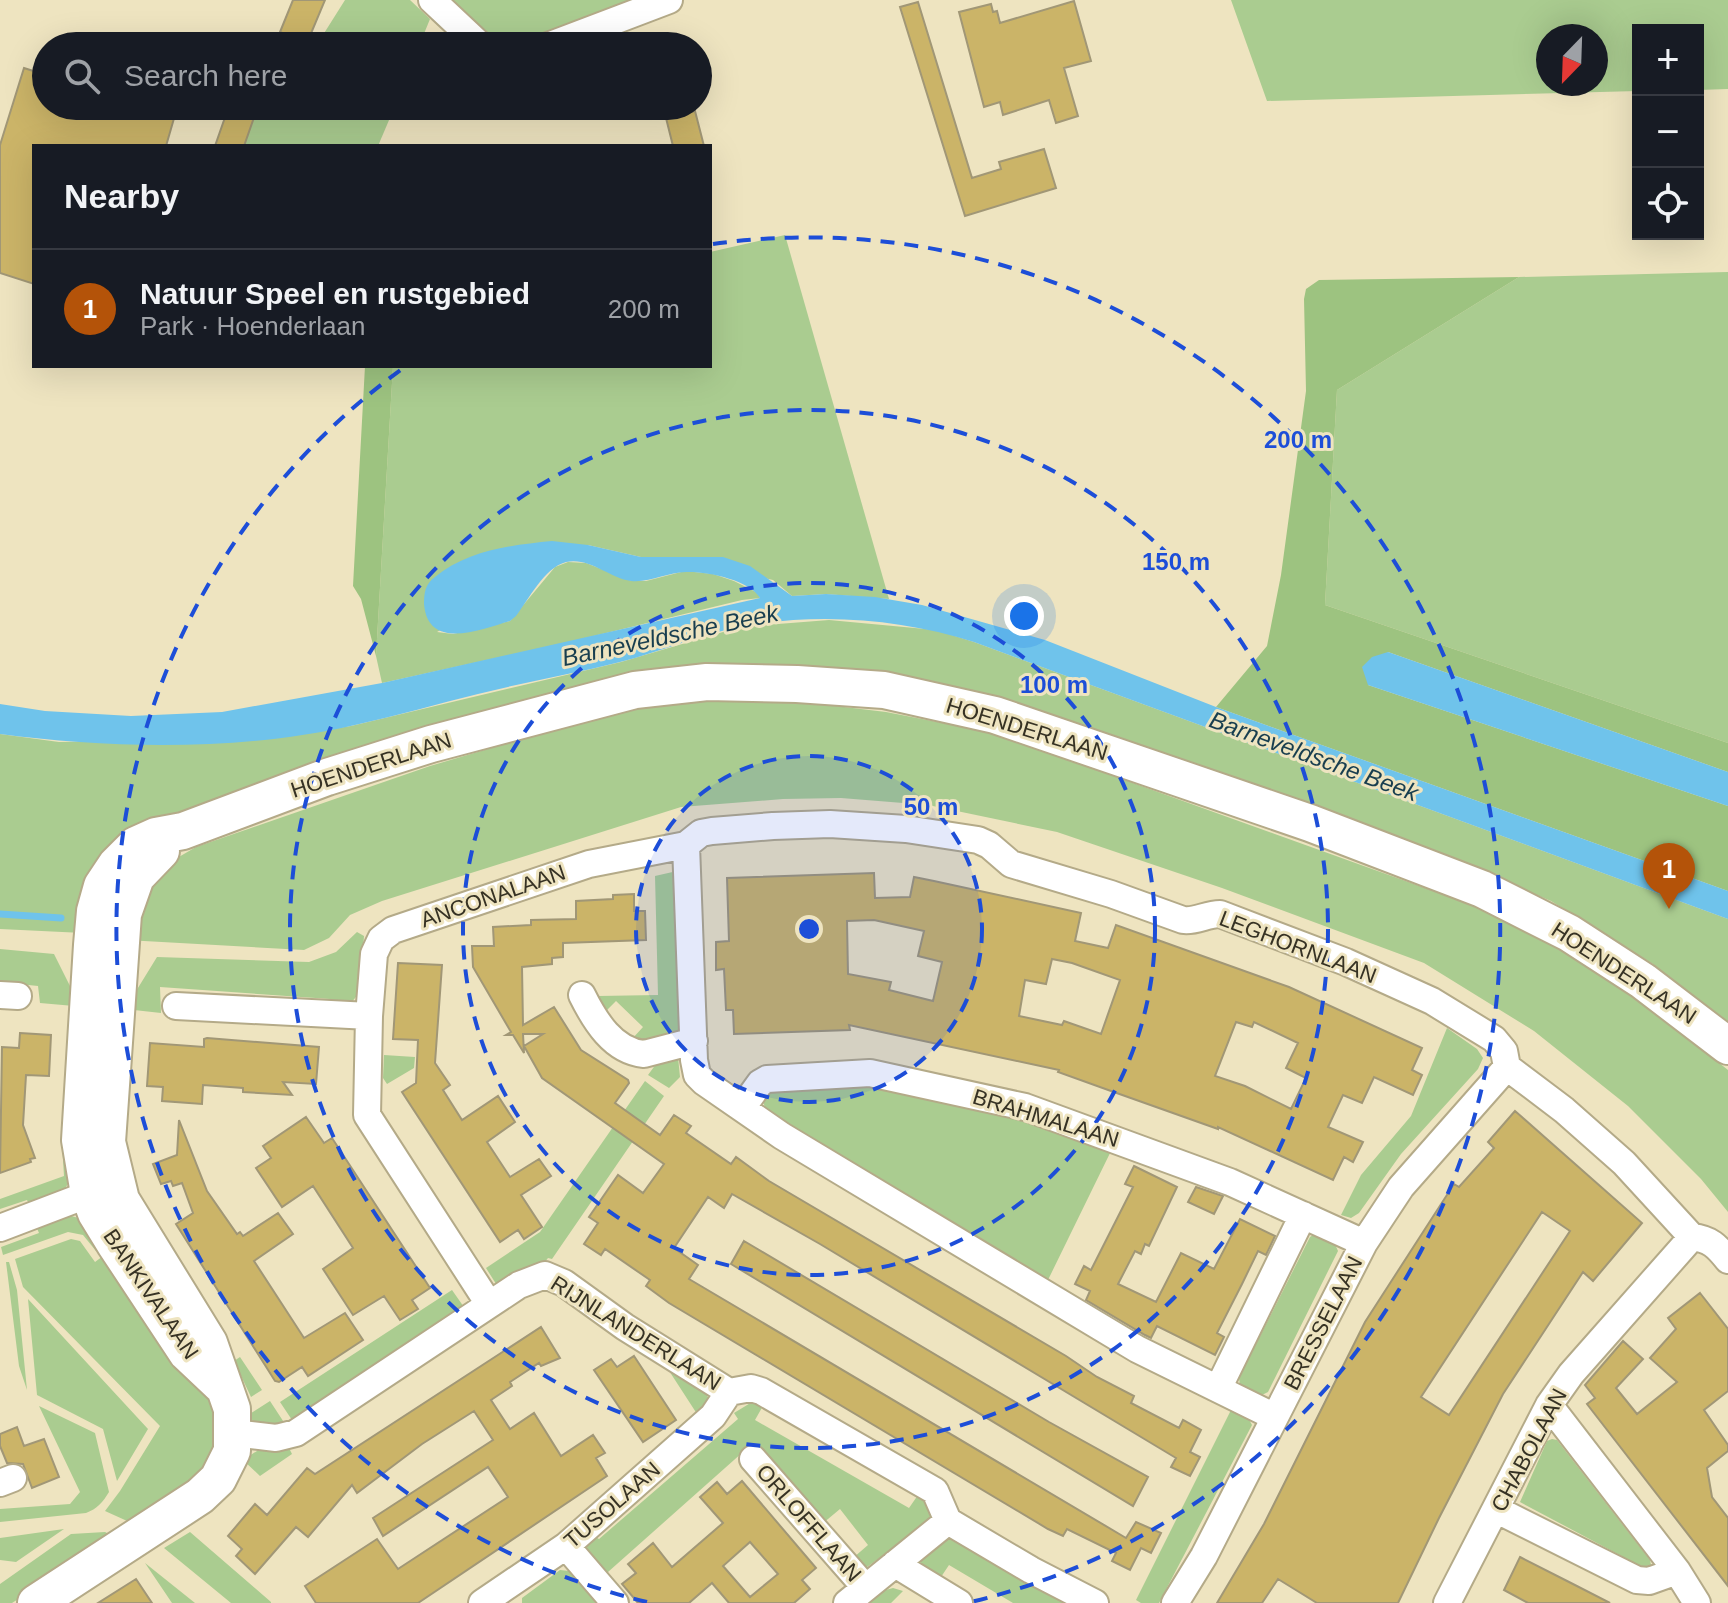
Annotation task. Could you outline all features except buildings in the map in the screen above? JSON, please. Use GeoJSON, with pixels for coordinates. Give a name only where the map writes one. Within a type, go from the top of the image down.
{"type":"FeatureCollection","features":[{"type":"Feature","properties":{"kind":"street"},"geometry":{"type":"LineString","coordinates":[[432,0],[466,32]]}},
{"type":"Feature","properties":{"kind":"street"},"geometry":{"type":"LineString","coordinates":[[585,32],[669,0]]}},
{"type":"Feature","properties":{"kind":"street","name":"HOENDERLAAN"},"geometry":{"type":"LineString","coordinates":[[102,1189],[80,1140],[95,911],[102,886],[116,865],[136,845],[416,749],[635,690],[707,682],[884,690],[995,715],[1310,823],[1482,889],[1569,933],[1631,973],[1728,1046]]}},
{"type":"Feature","properties":{"kind":"street","name":"LEGHORNLAAN"},"geometry":{"type":"LineString","coordinates":[[686,845],[701,833],[712,831],[816,825],[906,829],[978,840],[989,845],[1011,864],[1111,894],[1183,920],[1220,914],[1346,962],[1432,1001],[1494,1039],[1504,1051],[1507,1067],[1564,1110],[1624,1163],[1692,1237],[1713,1244],[1728,1260]]}},
{"type":"Feature","properties":{"kind":"street"},"geometry":{"type":"LineString","coordinates":[[686,845],[697,1075],[782,1136],[1137,1349],[1275,1417]]}},
{"type":"Feature","properties":{"kind":"street","name":"ANCONALAAN"},"geometry":{"type":"LineString","coordinates":[[489,1304],[367,1115],[374,954],[381,939],[393,930],[589,864],[686,845]]}},
{"type":"Feature","properties":{"kind":"street"},"geometry":{"type":"LineString","coordinates":[[582,995],[600,1028],[636,1053],[644,1054],[694,1041]]}},
{"type":"Feature","properties":{"kind":"street"},"geometry":{"type":"LineString","coordinates":[[176,1006],[369,1016]]}},
{"type":"Feature","properties":{"kind":"street","name":"BRESSELAAN"},"geometry":{"type":"LineString","coordinates":[[1175,1603],[1204,1556],[1364,1243],[1401,1187],[1507,1067]]}},
{"type":"Feature","properties":{"kind":"street","name":"BRAHMALAAN"},"geometry":{"type":"LineString","coordinates":[[742,1108],[760,1083],[767,1079],[870,1073],[1036,1111],[1230,1182],[1364,1243]]}},
{"type":"Feature","properties":{"kind":"street"},"geometry":{"type":"LineString","coordinates":[[0,1228],[102,1189]]}},
{"type":"Feature","properties":{"kind":"street","name":"BANKIVALAAN"},"geometry":{"type":"LineString","coordinates":[[102,1189],[138,1230],[209,1343],[232,1409],[233,1433]]}},
{"type":"Feature","properties":{"kind":"street"},"geometry":{"type":"LineString","coordinates":[[1218,1389],[1303,1215]]}},
{"type":"Feature","properties":{"kind":"street","name":"CHABOLAAN"},"geometry":{"type":"LineString","coordinates":[[1447,1603],[1549,1405],[1571,1374],[1692,1237]]}},
{"type":"Feature","properties":{"kind":"street","name":"RIJNLANDERLAAN"},"geometry":{"type":"LineString","coordinates":[[233,1433],[276,1438],[296,1433],[489,1304],[527,1281],[545,1275],[729,1392],[751,1388],[761,1391],[922,1483],[935,1491],[948,1521],[1095,1603]]}},
{"type":"Feature","properties":{"kind":"street","name":"TUSOLAAN"},"geometry":{"type":"LineString","coordinates":[[493,1600],[566,1546],[713,1416],[729,1392]]}},
{"type":"Feature","properties":{"kind":"street"},"geometry":{"type":"LineString","coordinates":[[1549,1405],[1677,1571],[1697,1603]]}},
{"type":"Feature","properties":{"kind":"street"},"geometry":{"type":"LineString","coordinates":[[36,1603],[200,1496],[226,1467],[232,1451],[233,1433]]}},
{"type":"Feature","properties":{"kind":"street","name":"ORLOFFLAAN"},"geometry":{"type":"LineString","coordinates":[[753,1459],[856,1595],[948,1521]]}},
{"type":"Feature","properties":{"kind":"street"},"geometry":{"type":"LineString","coordinates":[[1497,1510],[1637,1580],[1649,1581],[1677,1571]]}},
{"type":"Feature","properties":{"kind":"street"},"geometry":{"type":"LineString","coordinates":[[566,1546],[615,1603]]}},
{"type":"Feature","properties":{"kind":"street","name":"ORLOFFLAAN"},"geometry":{"type":"LineString","coordinates":[[895,1564],[959,1603]]}},
{"type":"Feature","properties":{"kind":"green space"},"geometry":{"type":"Polygon","coordinates":[[[345,0],[410,0],[430,19],[425,32],[325,32],[345,0]]]}},
{"type":"Feature","properties":{"kind":"green space"},"geometry":{"type":"Polygon","coordinates":[[[441,0],[644,0],[546,32],[482,32],[441,0]]]}},
{"type":"Feature","properties":{"kind":"green space"},"geometry":{"type":"Polygon","coordinates":[[[1231,0],[1728,0],[1728,89],[1704,90],[1704,24],[1632,24],[1632,91],[1608,92],[1608,24],[1536,24],[1536,94],[1267,101],[1231,0]]]}},
{"type":"Feature","properties":{"kind":"green space"},"geometry":{"type":"Polygon","coordinates":[[[247,120],[389,120],[379,144],[240,144],[247,120]]]}},
{"type":"Feature","properties":{"kind":"green space"},"geometry":{"type":"Polygon","coordinates":[[[785,235],[889,599],[826,594],[792,596],[773,580],[678,558],[641,557],[588,545],[437,632],[453,634],[510,621],[555,567],[568,562],[586,563],[632,581],[646,581],[685,571],[713,574],[758,593],[760,598],[382,683],[376,656],[393,368],[712,368],[712,252],[785,235]]]}},
{"type":"Feature","properties":{"kind":"green space"},"geometry":{"type":"Polygon","coordinates":[[[1728,272],[1728,743],[1325,605],[1337,390],[1519,277],[1728,272]]]}},
{"type":"Feature","properties":{"kind":"green space"},"geometry":{"type":"Polygon","coordinates":[[[1519,277],[1337,390],[1325,605],[1728,743],[1728,772],[1388,652],[1368,685],[1728,806],[1728,891],[1216,707],[1267,646],[1281,575],[1306,391],[1306,289],[1319,280],[1519,277]]]}},
{"type":"Feature","properties":{"kind":"green space"},"geometry":{"type":"Polygon","coordinates":[[[365,368],[393,368],[376,656],[361,599],[353,586],[365,368]]]}},
{"type":"Feature","properties":{"kind":"green space"},"geometry":{"type":"Polygon","coordinates":[[[829,620],[936,630],[974,642],[1728,919],[1728,1026],[1653,964],[1551,901],[1454,860],[998,698],[711,666],[223,801],[83,933],[0,929],[0,734],[59,742],[273,738],[351,726],[621,662],[740,627],[829,620]]]}},
{"type":"Feature","properties":{"kind":"green space"},"geometry":{"type":"Polygon","coordinates":[[[786,700],[886,712],[994,733],[1475,906],[1561,948],[1636,997],[1728,1070],[1728,1212],[1701,1179],[1628,1106],[1534,1031],[1424,963],[1222,888],[1057,832],[928,805],[841,798],[681,807],[382,901],[350,915],[329,938],[304,950],[126,940],[132,914],[165,865],[196,847],[430,766],[614,712],[685,702],[786,700]]]}},
{"type":"Feature","properties":{"kind":"green space"},"geometry":{"type":"Polygon","coordinates":[[[677,871],[681,1030],[648,1044],[632,1039],[643,1027],[616,1001],[604,1013],[598,996],[658,995],[655,876],[677,871]]]}},
{"type":"Feature","properties":{"kind":"green space"},"geometry":{"type":"Polygon","coordinates":[[[357,932],[364,936],[360,992],[351,1003],[330,1005],[330,999],[160,987],[161,1013],[125,1009],[157,957],[309,962],[336,952],[357,932]]]}},
{"type":"Feature","properties":{"kind":"green space"},"geometry":{"type":"Polygon","coordinates":[[[0,949],[54,954],[73,992],[74,1006],[40,1003],[38,986],[0,982],[0,949]]]}},
{"type":"Feature","properties":{"kind":"green space"},"geometry":{"type":"Polygon","coordinates":[[[1447,1028],[1477,1049],[1483,1058],[1478,1069],[1401,1154],[1359,1213],[1351,1218],[1341,1215],[1361,1175],[1411,1116],[1447,1028]]]}},
{"type":"Feature","properties":{"kind":"green space"},"geometry":{"type":"Polygon","coordinates":[[[384,1055],[415,1057],[414,1068],[387,1084],[383,1078],[384,1055]]]}},
{"type":"Feature","properties":{"kind":"green space"},"geometry":{"type":"Polygon","coordinates":[[[678,1057],[680,1077],[669,1088],[648,1075],[659,1060],[678,1057]]]}},
{"type":"Feature","properties":{"kind":"green space"},"geometry":{"type":"Polygon","coordinates":[[[645,1081],[664,1096],[552,1259],[548,1258],[498,1287],[486,1268],[540,1232],[645,1081]]]}},
{"type":"Feature","properties":{"kind":"green space"},"geometry":{"type":"Polygon","coordinates":[[[863,1084],[1028,1121],[1112,1149],[1047,1282],[765,1110],[763,1098],[770,1091],[863,1084]]]}},
{"type":"Feature","properties":{"kind":"green space"},"geometry":{"type":"Polygon","coordinates":[[[62,1143],[69,1144],[67,1186],[54,1196],[30,1206],[27,1200],[0,1209],[0,1199],[64,1176],[62,1143]]]}},
{"type":"Feature","properties":{"kind":"green space"},"geometry":{"type":"Polygon","coordinates":[[[68,1215],[82,1219],[103,1248],[96,1251],[83,1235],[68,1232],[3,1255],[1,1247],[39,1233],[36,1226],[68,1215]]]}},
{"type":"Feature","properties":{"kind":"green space"},"geometry":{"type":"Polygon","coordinates":[[[1316,1233],[1334,1242],[1338,1251],[1268,1392],[1260,1396],[1240,1386],[1239,1378],[1310,1237],[1316,1233]]]}},
{"type":"Feature","properties":{"kind":"green space"},"geometry":{"type":"Polygon","coordinates":[[[71,1239],[80,1241],[95,1262],[107,1253],[215,1402],[218,1445],[210,1465],[136,1525],[105,1511],[160,1426],[23,1287],[15,1259],[71,1239]]]}},
{"type":"Feature","properties":{"kind":"green space"},"geometry":{"type":"Polygon","coordinates":[[[6,1262],[9,1262],[17,1290],[27,1390],[19,1366],[6,1262]]]}},
{"type":"Feature","properties":{"kind":"green space"},"geometry":{"type":"Polygon","coordinates":[[[452,1290],[466,1310],[294,1423],[280,1402],[452,1290]]]}},
{"type":"Feature","properties":{"kind":"green space"},"geometry":{"type":"Polygon","coordinates":[[[28,1299],[148,1429],[117,1481],[103,1429],[37,1395],[28,1299]]]}},
{"type":"Feature","properties":{"kind":"green space"},"geometry":{"type":"Polygon","coordinates":[[[240,1357],[262,1390],[251,1397],[234,1361],[240,1357]]]}},
{"type":"Feature","properties":{"kind":"green space"},"geometry":{"type":"Polygon","coordinates":[[[664,1363],[705,1388],[709,1401],[699,1417],[664,1363]]]}},
{"type":"Feature","properties":{"kind":"green space"},"geometry":{"type":"Polygon","coordinates":[[[270,1401],[287,1427],[260,1425],[248,1415],[270,1401]]]}},
{"type":"Feature","properties":{"kind":"green space"},"geometry":{"type":"Polygon","coordinates":[[[752,1402],[764,1404],[755,1420],[909,1508],[918,1495],[927,1501],[932,1516],[929,1522],[867,1567],[856,1563],[853,1558],[868,1545],[840,1509],[822,1524],[752,1444],[608,1572],[600,1572],[584,1552],[586,1542],[592,1535],[599,1539],[738,1419],[734,1413],[752,1402]]]}},
{"type":"Feature","properties":{"kind":"green space"},"geometry":{"type":"Polygon","coordinates":[[[39,1406],[95,1433],[109,1492],[99,1505],[86,1513],[0,1522],[0,1509],[70,1504],[80,1492],[39,1406]]]}},
{"type":"Feature","properties":{"kind":"green space"},"geometry":{"type":"Polygon","coordinates":[[[1232,1408],[1246,1414],[1252,1425],[1159,1603],[1141,1603],[1136,1600],[1232,1408]]]}},
{"type":"Feature","properties":{"kind":"green space"},"geometry":{"type":"Polygon","coordinates":[[[1557,1440],[1651,1565],[1642,1567],[1520,1502],[1547,1441],[1557,1440]]]}},
{"type":"Feature","properties":{"kind":"green space"},"geometry":{"type":"Polygon","coordinates":[[[260,1449],[290,1450],[292,1454],[260,1476],[243,1460],[260,1449]]]}},
{"type":"Feature","properties":{"kind":"green space"},"geometry":{"type":"Polygon","coordinates":[[[64,1529],[16,1562],[0,1560],[0,1538],[64,1529]]]}},
{"type":"Feature","properties":{"kind":"green space"},"geometry":{"type":"Polygon","coordinates":[[[105,1532],[115,1537],[12,1603],[0,1603],[0,1584],[71,1534],[105,1532]]]}},
{"type":"Feature","properties":{"kind":"green space"},"geometry":{"type":"Polygon","coordinates":[[[190,1532],[271,1603],[231,1603],[164,1548],[190,1532]]]}},
{"type":"Feature","properties":{"kind":"green space"},"geometry":{"type":"Polygon","coordinates":[[[955,1537],[1077,1603],[1013,1603],[949,1565],[939,1580],[923,1570],[920,1561],[926,1552],[940,1542],[955,1537]]]}},
{"type":"Feature","properties":{"kind":"green space"},"geometry":{"type":"Polygon","coordinates":[[[145,1563],[195,1603],[172,1603],[145,1563]]]}},
{"type":"Feature","properties":{"kind":"green space"},"geometry":{"type":"Polygon","coordinates":[[[560,1570],[569,1571],[596,1603],[522,1603],[522,1598],[560,1570]]]}},
{"type":"Feature","properties":{"kind":"green space"},"geometry":{"type":"Polygon","coordinates":[[[893,1588],[903,1591],[891,1603],[869,1603],[882,1591],[893,1588]]]}},
{"type":"Feature","properties":{"kind":"water","name":"Barneveldsche Beek"},"geometry":{"type":"Polygon","coordinates":[[[552,541],[588,545],[641,557],[723,557],[750,566],[792,596],[826,594],[875,597],[922,605],[1045,640],[1216,707],[1728,891],[1728,919],[974,642],[888,623],[829,619],[741,627],[635,658],[355,725],[268,739],[132,745],[0,734],[0,704],[45,711],[131,716],[222,712],[382,683],[760,598],[747,586],[716,575],[679,572],[631,581],[575,561],[558,565],[551,571],[510,621],[457,634],[435,628],[428,619],[424,604],[426,589],[448,568],[491,550],[552,541]]]}},
{"type":"Feature","properties":{"kind":"water"},"geometry":{"type":"Polygon","coordinates":[[[1388,652],[1728,772],[1728,806],[1368,685],[1362,667],[1372,657],[1388,652]]]}},
{"type":"Feature","properties":{"kind":"waterway"},"geometry":{"type":"LineString","coordinates":[[0,914],[61,918]]}},
{"type":"Feature","properties":{"kind":"place","name":"Natuur Speel en rustgebied"},"geometry":{"type":"Point","coordinates":[1669,909]}}]}
